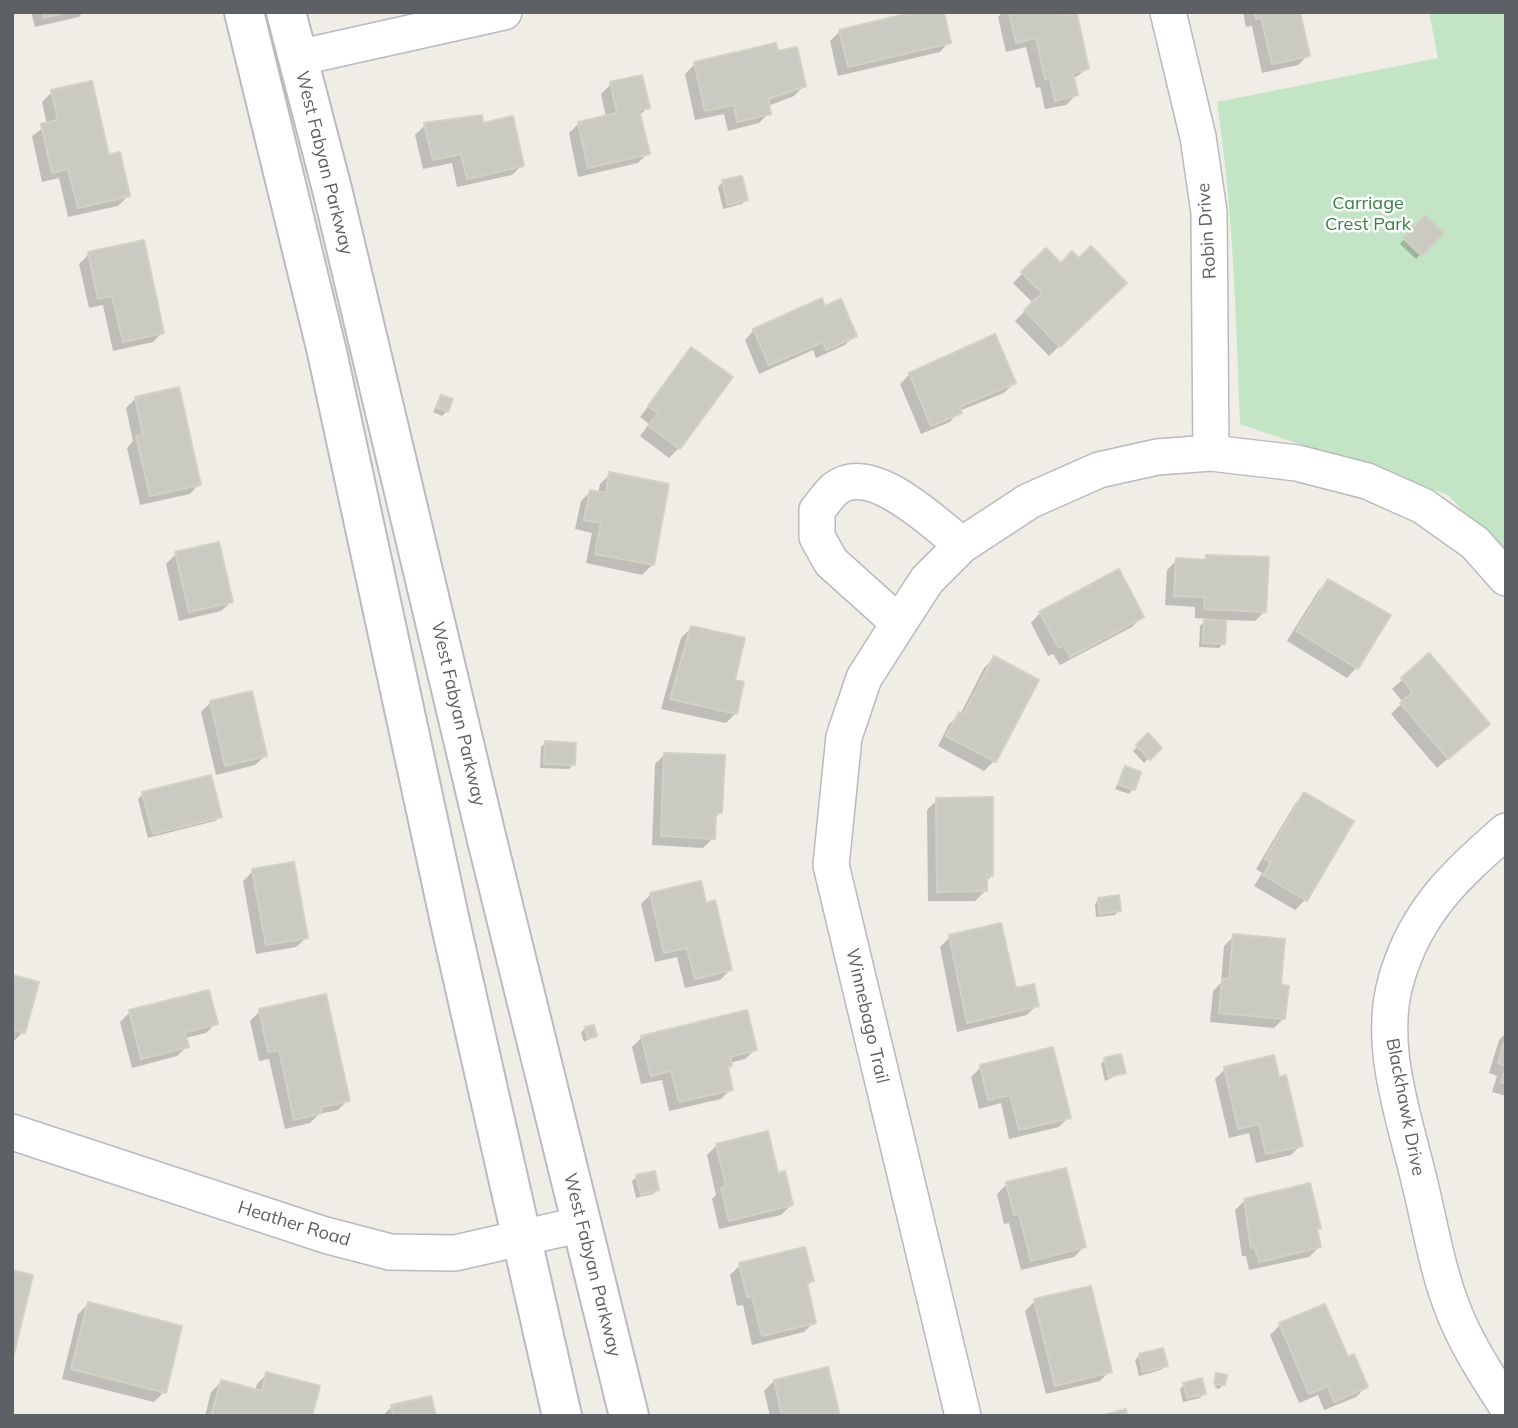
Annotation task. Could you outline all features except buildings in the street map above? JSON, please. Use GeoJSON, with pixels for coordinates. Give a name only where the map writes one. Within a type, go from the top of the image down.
{"type":"FeatureCollection","features":[{"type":"Feature","properties":{"kind":"main road"},"geometry":{"type":"LineString","coordinates":[[244,12],[330,365],[520,1238],[562,1416]]}},
{"type":"Feature","properties":{"kind":"main road","name":"West Fabyan Parkway"},"geometry":{"type":"LineString","coordinates":[[286,12],[339,219],[486,840],[629,1416]]}},
{"type":"Feature","properties":{"kind":"street"},"geometry":{"type":"LineString","coordinates":[[297,58],[504,12]]}},
{"type":"Feature","properties":{"kind":"street","name":"Robin Drive"},"geometry":{"type":"LineString","coordinates":[[1168,12],[1198,138],[1209,212],[1211,453]]}},
{"type":"Feature","properties":{"kind":"street","name":"Winnebago Trail"},"geometry":{"type":"LineString","coordinates":[[963,1416],[831,865],[844,737],[864,678],[899,623],[927,580],[962,545],[1029,501],[1099,470],[1157,457],[1211,453],[1297,463],[1367,481],[1423,506],[1475,543],[1506,578]]}},
{"type":"Feature","properties":{"kind":"street"},"geometry":{"type":"LineString","coordinates":[[899,623],[831,562],[817,537],[817,510],[836,488],[864,481],[895,493],[962,545]]}},
{"type":"Feature","properties":{"kind":"street","name":"Blackhawk Drive"},"geometry":{"type":"LineString","coordinates":[[1506,831],[1455,877],[1431,904],[1416,929],[1396,979],[1389,1031],[1394,1073],[1443,1280],[1474,1352],[1506,1405]]}},
{"type":"Feature","properties":{"kind":"street","name":"Heather Road"},"geometry":{"type":"LineString","coordinates":[[12,1132],[325,1236],[390,1252],[455,1253],[583,1224]]}},
{"type":"Feature","properties":{"kind":"green space","name":"Carriage Crest Park"},"geometry":{"type":"Polygon","coordinates":[[[1429,12],[1506,12],[1506,557],[1448,495],[1240,424],[1230,222],[1217,102],[1438,58],[1429,12]]]}}]}
